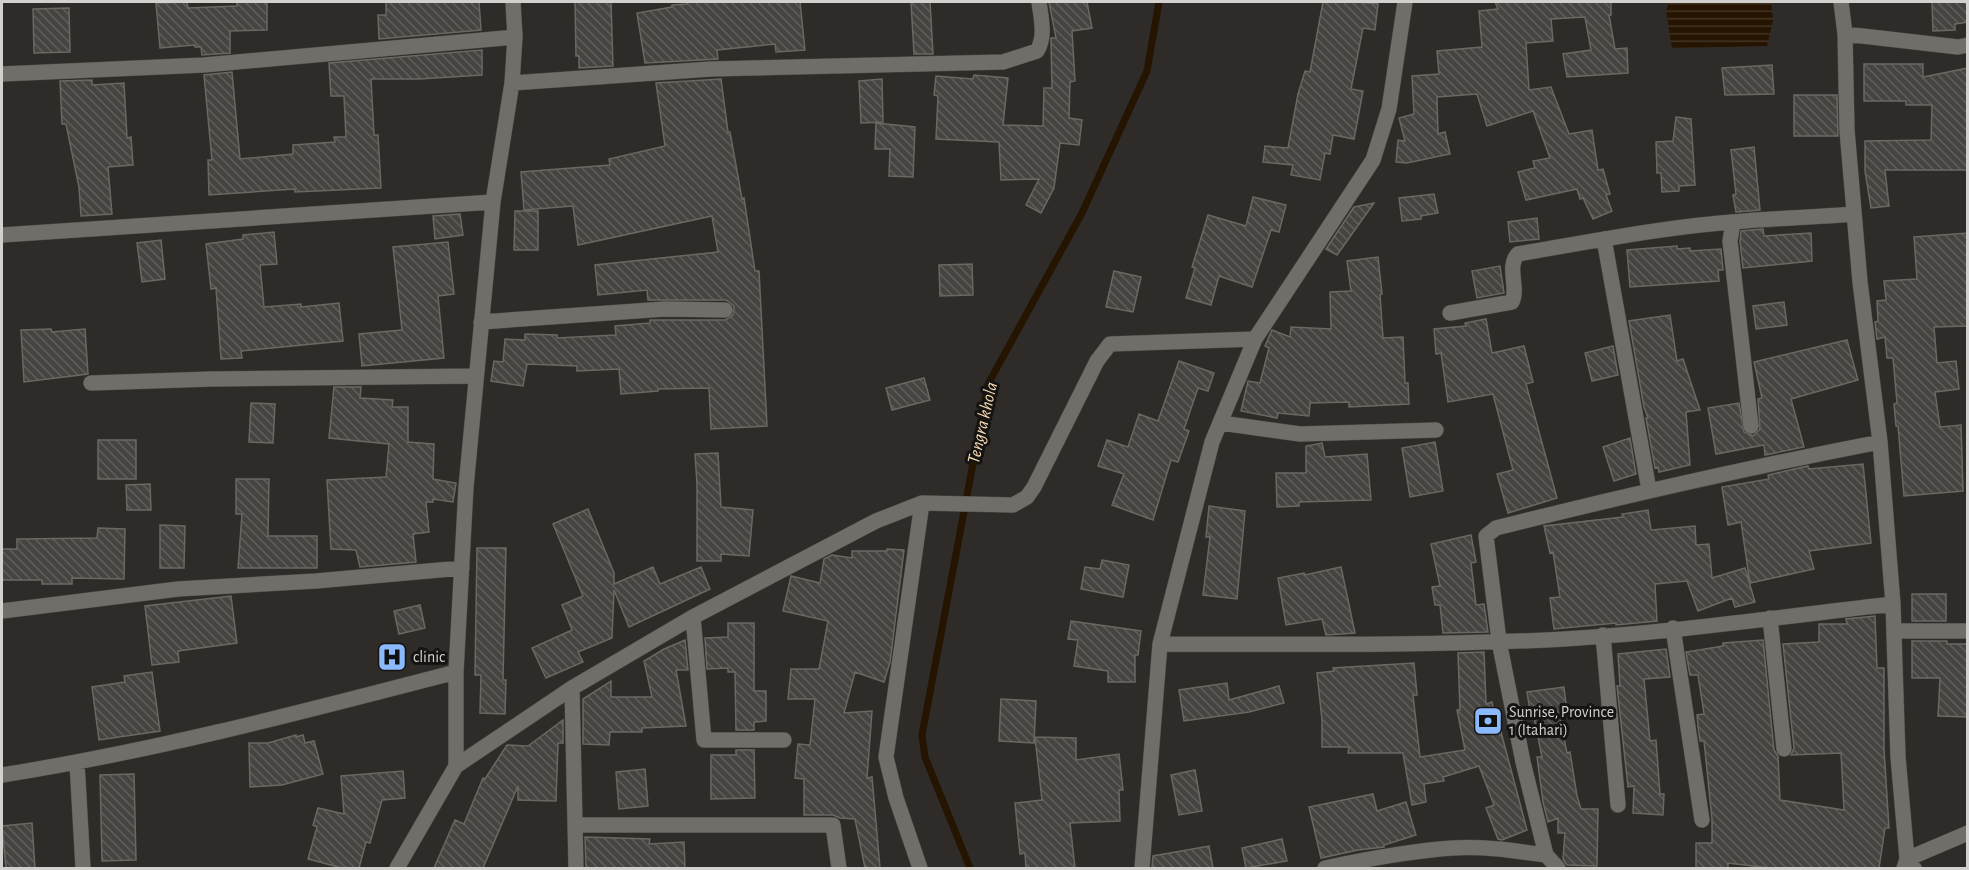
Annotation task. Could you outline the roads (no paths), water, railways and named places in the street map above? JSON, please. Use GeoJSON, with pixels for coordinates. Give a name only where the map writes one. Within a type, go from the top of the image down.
{"type":"FeatureCollection","features":[{"type":"Feature","properties":{"kind":"street"},"geometry":{"type":"LineString","coordinates":[[456,766],[456,672],[476,376],[493,202],[512,83],[515,36],[513,2]]}},
{"type":"Feature","properties":{"kind":"street"},"geometry":{"type":"LineString","coordinates":[[512,83],[711,69],[1004,62],[1037,51],[1042,43],[1039,2]]}},
{"type":"Feature","properties":{"kind":"street"},"geometry":{"type":"LineString","coordinates":[[1142,868],[1160,644],[1212,442],[1255,339],[1373,160],[1389,109],[1405,2]]}},
{"type":"Feature","properties":{"kind":"street"},"geometry":{"type":"LineString","coordinates":[[1841,2],[1845,34],[1847,130],[1854,214],[1880,442],[1893,604],[1898,758],[1908,865],[1968,833]]}},
{"type":"Feature","properties":{"kind":"street"},"geometry":{"type":"LineString","coordinates":[[1845,34],[1958,47],[1968,45]]}},
{"type":"Feature","properties":{"kind":"street"},"geometry":{"type":"LineString","coordinates":[[2,74],[204,65],[515,36]]}},
{"type":"Feature","properties":{"kind":"street"},"geometry":{"type":"LineString","coordinates":[[2,236],[493,202]]}},
{"type":"Feature","properties":{"kind":"street"},"geometry":{"type":"LineString","coordinates":[[1450,313],[1512,303],[1515,296],[1513,264],[1518,254],[1604,239],[1733,222],[1854,214]]}},
{"type":"Feature","properties":{"kind":"street"},"geometry":{"type":"LineString","coordinates":[[1733,222],[1730,241],[1751,426]]}},
{"type":"Feature","properties":{"kind":"street"},"geometry":{"type":"LineString","coordinates":[[1604,239],[1649,490]]}},
{"type":"Feature","properties":{"kind":"street"},"geometry":{"type":"LineString","coordinates":[[481,322],[665,309],[725,310]]}},
{"type":"Feature","properties":{"kind":"street"},"geometry":{"type":"LineString","coordinates":[[398,868],[456,766],[572,688],[693,617],[876,522],[922,503],[1013,505],[1027,497],[1097,361],[1110,344],[1255,339]]}},
{"type":"Feature","properties":{"kind":"street"},"geometry":{"type":"LineString","coordinates":[[90,384],[212,379],[476,376]]}},
{"type":"Feature","properties":{"kind":"street"},"geometry":{"type":"LineString","coordinates":[[1221,423],[1300,434],[1437,430]]}},
{"type":"Feature","properties":{"kind":"street"},"geometry":{"type":"LineString","coordinates":[[1558,868],[1546,855],[1523,762],[1499,641],[1486,536],[1496,528],[1649,490],[1880,442]]}},
{"type":"Feature","properties":{"kind":"street"},"geometry":{"type":"LineString","coordinates":[[920,868],[896,798],[886,757],[922,503]]}},
{"type":"Feature","properties":{"kind":"street"},"geometry":{"type":"LineString","coordinates":[[2,611],[178,589],[316,581],[462,568]]}},
{"type":"Feature","properties":{"kind":"street"},"geometry":{"type":"LineString","coordinates":[[1160,644],[1432,644],[1499,641],[1603,635],[1893,604]]}},
{"type":"Feature","properties":{"kind":"street"},"geometry":{"type":"LineString","coordinates":[[693,617],[704,740],[784,740]]}},
{"type":"Feature","properties":{"kind":"street"},"geometry":{"type":"LineString","coordinates":[[1770,618],[1784,749]]}},
{"type":"Feature","properties":{"kind":"street"},"geometry":{"type":"LineString","coordinates":[[1673,628],[1702,820]]}},
{"type":"Feature","properties":{"kind":"street"},"geometry":{"type":"LineString","coordinates":[[1894,632],[1968,631]]}},
{"type":"Feature","properties":{"kind":"street"},"geometry":{"type":"LineString","coordinates":[[1603,635],[1618,805]]}},
{"type":"Feature","properties":{"kind":"street"},"geometry":{"type":"LineString","coordinates":[[2,775],[77,763],[239,726],[456,672]]}},
{"type":"Feature","properties":{"kind":"street"},"geometry":{"type":"LineString","coordinates":[[572,688],[576,868]]}},
{"type":"Feature","properties":{"kind":"street"},"geometry":{"type":"LineString","coordinates":[[77,763],[83,868]]}},
{"type":"Feature","properties":{"kind":"street"},"geometry":{"type":"LineString","coordinates":[[575,825],[833,825],[839,868]]}},
{"type":"Feature","properties":{"kind":"street"},"geometry":{"type":"LineString","coordinates":[[1325,868],[1369,858],[1455,848],[1496,849],[1546,855]]}},
{"type":"Feature","properties":{"kind":"waterway","name":"Tengra khola"},"geometry":{"type":"LineString","coordinates":[[970,868],[925,757],[922,735],[988,384],[1082,213],[1147,71],[1159,2]]}},
{"type":"Feature","properties":{"kind":"place","name":"clinic"},"geometry":{"type":"Point","coordinates":[392,657]}},
{"type":"Feature","properties":{"kind":"place","name":"Sunrise, Province 1 (Itahari)"},"geometry":{"type":"Point","coordinates":[1488,721]}}]}
